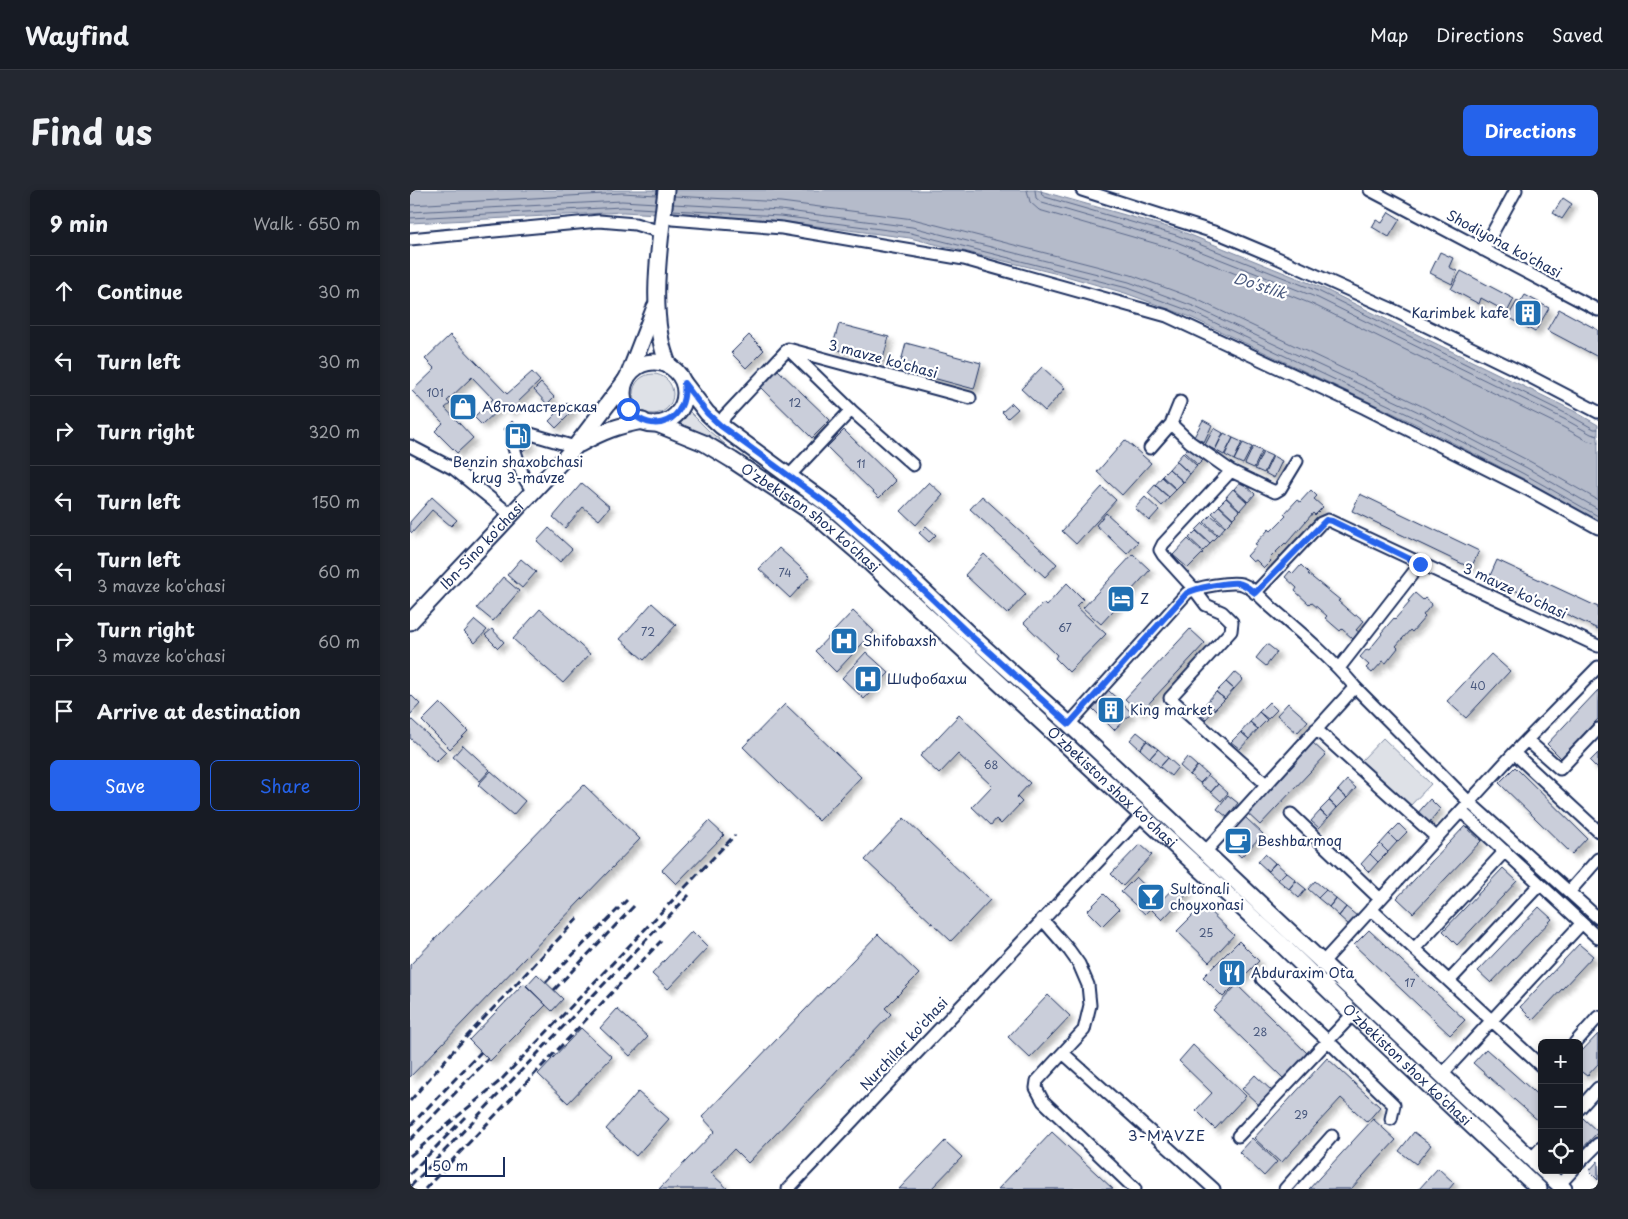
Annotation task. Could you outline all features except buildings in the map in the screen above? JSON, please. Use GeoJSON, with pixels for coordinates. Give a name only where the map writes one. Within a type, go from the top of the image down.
{"type":"FeatureCollection","features":[{"type":"Feature","properties":{"kind":"main road"},"geometry":{"type":"LineString","coordinates":[[650,422],[634,416],[628,409],[624,400],[624,390],[656,305],[665,226],[666,190]]}},
{"type":"Feature","properties":{"kind":"main road"},"geometry":{"type":"LineString","coordinates":[[656,305],[662,343],[669,366]]}},
{"type":"Feature","properties":{"kind":"main road"},"geometry":{"type":"LineString","coordinates":[[658,362],[669,366],[678,373],[684,383],[685,394],[683,404],[677,414],[668,420],[619,426],[603,431],[575,447],[636,368],[647,363],[658,362]]}},
{"type":"Feature","properties":{"kind":"main road","name":"O'zbekiston shox ko'chasi"},"geometry":{"type":"LineString","coordinates":[[684,383],[707,413],[721,426],[834,509],[884,553],[968,633],[1069,724],[1538,1165]]}},
{"type":"Feature","properties":{"kind":"main road","name":"O'zbekiston shox ko'chasi"},"geometry":{"type":"LineString","coordinates":[[650,422],[704,443],[814,514],[870,563],[1279,942],[1352,1014],[1539,1189]]}},
{"type":"Feature","properties":{"kind":"main road","name":"Ibn-Sino ko'chasi"},"geometry":{"type":"LineString","coordinates":[[410,622],[575,447]]}},
{"type":"Feature","properties":{"kind":"main road","name":"O'zbekiston shox ko'chasi"},"geometry":{"type":"LineString","coordinates":[[1547,1174],[1561,1187]]}},
{"type":"Feature","properties":{"kind":"street"},"geometry":{"type":"LineString","coordinates":[[1082,190],[1223,235],[1273,256],[1389,308],[1598,412]]}},
{"type":"Feature","properties":{"kind":"street","name":"Shodiyona ko'chasi"},"geometry":{"type":"LineString","coordinates":[[1370,190],[1598,310]]}},
{"type":"Feature","properties":{"kind":"street"},"geometry":{"type":"LineString","coordinates":[[1483,250],[1516,190]]}},
{"type":"Feature","properties":{"kind":"street"},"geometry":{"type":"LineString","coordinates":[[410,239],[598,221],[665,226],[782,228],[964,259],[1167,316],[1373,412],[1527,489],[1598,528]]}},
{"type":"Feature","properties":{"kind":"street"},"geometry":{"type":"LineString","coordinates":[[721,426],[725,416],[788,349],[851,410],[913,465]]}},
{"type":"Feature","properties":{"kind":"street","name":"3 mavze ko'chasi"},"geometry":{"type":"LineString","coordinates":[[788,349],[970,398]]}},
{"type":"Feature","properties":{"kind":"street"},"geometry":{"type":"LineString","coordinates":[[1150,448],[1172,424],[1180,402]]}},
{"type":"Feature","properties":{"kind":"street"},"geometry":{"type":"LineString","coordinates":[[790,476],[851,410]]}},
{"type":"Feature","properties":{"kind":"street"},"geometry":{"type":"LineString","coordinates":[[1172,424],[1190,442],[1231,470],[1275,492],[1280,490],[1297,461]]}},
{"type":"Feature","properties":{"kind":"street"},"geometry":{"type":"LineString","coordinates":[[524,432],[575,447]]}},
{"type":"Feature","properties":{"kind":"street"},"geometry":{"type":"LineString","coordinates":[[512,442],[523,476],[533,492]]}},
{"type":"Feature","properties":{"kind":"street"},"geometry":{"type":"LineString","coordinates":[[410,446],[454,469],[511,515]]}},
{"type":"Feature","properties":{"kind":"street"},"geometry":{"type":"LineString","coordinates":[[1231,470],[1160,550],[1206,605],[1222,612],[1232,622],[1231,631],[1170,698],[1266,784]]}},
{"type":"Feature","properties":{"kind":"street","name":"3 mavze ko'chasi"},"geometry":{"type":"LineString","coordinates":[[1255,593],[1326,520],[1332,521],[1598,646]]}},
{"type":"Feature","properties":{"kind":"street"},"geometry":{"type":"LineString","coordinates":[[1339,668],[1420,564]]}},
{"type":"Feature","properties":{"kind":"street"},"geometry":{"type":"LineString","coordinates":[[1069,724],[1183,597],[1194,589],[1238,583],[1255,593],[1339,668],[1355,687],[1469,802],[1598,918]]}},
{"type":"Feature","properties":{"kind":"street"},"geometry":{"type":"LineString","coordinates":[[1323,962],[1514,753],[1598,667]]}},
{"type":"Feature","properties":{"kind":"street"},"geometry":{"type":"LineString","coordinates":[[1205,852],[1355,687]]}},
{"type":"Feature","properties":{"kind":"street"},"geometry":{"type":"LineString","coordinates":[[1316,729],[1436,837]]}},
{"type":"Feature","properties":{"kind":"street"},"geometry":{"type":"LineString","coordinates":[[1527,740],[1560,769],[1598,729]]}},
{"type":"Feature","properties":{"kind":"street"},"geometry":{"type":"LineString","coordinates":[[1514,753],[1598,831]]}},
{"type":"Feature","properties":{"kind":"street"},"geometry":{"type":"LineString","coordinates":[[1461,811],[1598,938]]}},
{"type":"Feature","properties":{"kind":"street"},"geometry":{"type":"LineString","coordinates":[[1292,814],[1380,899]]}},
{"type":"Feature","properties":{"kind":"street","name":"Nurchilar ko'chasi"},"geometry":{"type":"LineString","coordinates":[[788,1189],[1142,815]]}},
{"type":"Feature","properties":{"kind":"street"},"geometry":{"type":"LineString","coordinates":[[1414,949],[1505,851]]}},
{"type":"Feature","properties":{"kind":"street"},"geometry":{"type":"LineString","coordinates":[[1569,892],[1598,859]]}},
{"type":"Feature","properties":{"kind":"street"},"geometry":{"type":"LineString","coordinates":[[1449,981],[1540,884]]}},
{"type":"Feature","properties":{"kind":"street"},"geometry":{"type":"LineString","coordinates":[[1371,909],[1538,1063]]}},
{"type":"Feature","properties":{"kind":"street"},"geometry":{"type":"LineString","coordinates":[[1042,919],[1079,964],[1086,979],[1090,995],[1089,1014],[1084,1030],[1037,1082],[1038,1094],[1049,1107],[1135,1189]]}},
{"type":"Feature","properties":{"kind":"street"},"geometry":{"type":"LineString","coordinates":[[1442,1074],[1582,923]]}},
{"type":"Feature","properties":{"kind":"street"},"geometry":{"type":"LineString","coordinates":[[1262,979],[1394,1105],[1391,1120]]}},
{"type":"Feature","properties":{"kind":"street"},"geometry":{"type":"LineString","coordinates":[[1238,1136],[1352,1014]]}},
{"type":"Feature","properties":{"kind":"street"},"geometry":{"type":"LineString","coordinates":[[1579,1039],[1598,1018]]}},
{"type":"Feature","properties":{"kind":"street"},"geometry":{"type":"LineString","coordinates":[[1063,1053],[1214,1189]]}},
{"type":"Feature","properties":{"kind":"street"},"geometry":{"type":"LineString","coordinates":[[1583,1102],[1598,1088]]}},
{"type":"Feature","properties":{"kind":"street"},"geometry":{"type":"LineString","coordinates":[[1285,1189],[1332,1136]]}},
{"type":"Feature","properties":{"kind":"street"},"geometry":{"type":"LineString","coordinates":[[1583,1160],[1598,1144]]}},
{"type":"Feature","properties":{"kind":"street"},"geometry":{"type":"LineString","coordinates":[[1561,1187],[1570,1174]]}},
{"type":"Feature","properties":{"kind":"shaded area"},"geometry":{"type":"Polygon","coordinates":[[[657,374],[664,377],[670,383],[673,394],[672,402],[664,411],[657,414],[649,414],[642,411],[634,402],[633,390],[636,383],[645,375],[657,374]]]}},
{"type":"Feature","properties":{"kind":"shaded area"},"geometry":{"type":"Polygon","coordinates":[[[688,410],[709,431],[725,444],[677,423],[688,410]]]}},
{"type":"Feature","properties":{"kind":"shaded area"},"geometry":{"type":"Polygon","coordinates":[[[1383,738],[1431,784],[1409,807],[1361,761],[1383,738]]]}},
{"type":"Feature","properties":{"kind":"water","name":"Do'stlik"},"geometry":{"type":"Polygon","coordinates":[[[410,190],[1037,190],[1178,230],[1322,288],[1572,410],[1598,425],[1598,522],[1522,478],[1418,425],[1188,316],[1125,293],[1066,276],[910,238],[779,221],[623,212],[410,223],[410,190]]]}},
{"type":"Feature","properties":{"kind":"railway"},"geometry":{"type":"LineString","coordinates":[[410,1156],[500,1081],[735,835]]}},
{"type":"Feature","properties":{"kind":"railway"},"geometry":{"type":"LineString","coordinates":[[410,1187],[689,895]]}},
{"type":"Feature","properties":{"kind":"railway"},"geometry":{"type":"LineString","coordinates":[[546,982],[627,900]]}},
{"type":"Feature","properties":{"kind":"railway"},"geometry":{"type":"LineString","coordinates":[[554,990],[634,906]]}},
{"type":"Feature","properties":{"kind":"railway"},"geometry":{"type":"LineString","coordinates":[[410,1101],[454,1050],[579,917]]}},
{"type":"Feature","properties":{"kind":"railway"},"geometry":{"type":"LineString","coordinates":[[425,1189],[661,941]]}},
{"type":"Feature","properties":{"kind":"railway"},"geometry":{"type":"LineString","coordinates":[[410,1126],[481,1052]]}},
{"type":"Feature","properties":{"kind":"railway"},"geometry":{"type":"LineString","coordinates":[[410,1140],[488,1059]]}},
{"type":"Feature","properties":{"kind":"railway"},"geometry":{"type":"LineString","coordinates":[[410,1174],[465,1117]]}},
{"type":"Feature","properties":{"kind":"place","name":"Karimbek kafe"},"geometry":{"type":"Point","coordinates":[1528,313]}},
{"type":"Feature","properties":{"kind":"place","name":"Автомастерская"},"geometry":{"type":"Point","coordinates":[463,407]}},
{"type":"Feature","properties":{"kind":"place","name":"Benzin shaxobchasi krug 3-mavze"},"geometry":{"type":"Point","coordinates":[518,436]}},
{"type":"Feature","properties":{"kind":"place","name":"Z"},"geometry":{"type":"Point","coordinates":[1121,599]}},
{"type":"Feature","properties":{"kind":"place","name":"Shifobaxsh"},"geometry":{"type":"Point","coordinates":[844,641]}},
{"type":"Feature","properties":{"kind":"place","name":"Шифобахш"},"geometry":{"type":"Point","coordinates":[868,679]}},
{"type":"Feature","properties":{"kind":"place","name":"King market"},"geometry":{"type":"Point","coordinates":[1111,710]}},
{"type":"Feature","properties":{"kind":"place","name":"Beshbarmoq"},"geometry":{"type":"Point","coordinates":[1238,841]}},
{"type":"Feature","properties":{"kind":"place","name":"Sultonali choyxonasi"},"geometry":{"type":"Point","coordinates":[1151,897]}},
{"type":"Feature","properties":{"kind":"place","name":"Abduraxim Ota"},"geometry":{"type":"Point","coordinates":[1232,973]}},
{"type":"Feature","properties":{"kind":"district","name":"3-MAVZE"},"geometry":{"type":"Point","coordinates":[1167,1136]}},
{"type":"Feature","properties":{"kind":"route"},"geometry":{"type":"LineString","coordinates":[[628,409],[634,416],[643,421],[658,424],[668,420],[677,414],[683,404],[685,394],[684,383],[707,413],[721,426],[834,509],[1069,724],[1187,593],[1194,589],[1233,583],[1246,586],[1255,593],[1326,520],[1332,521],[1420,564]]}}]}
